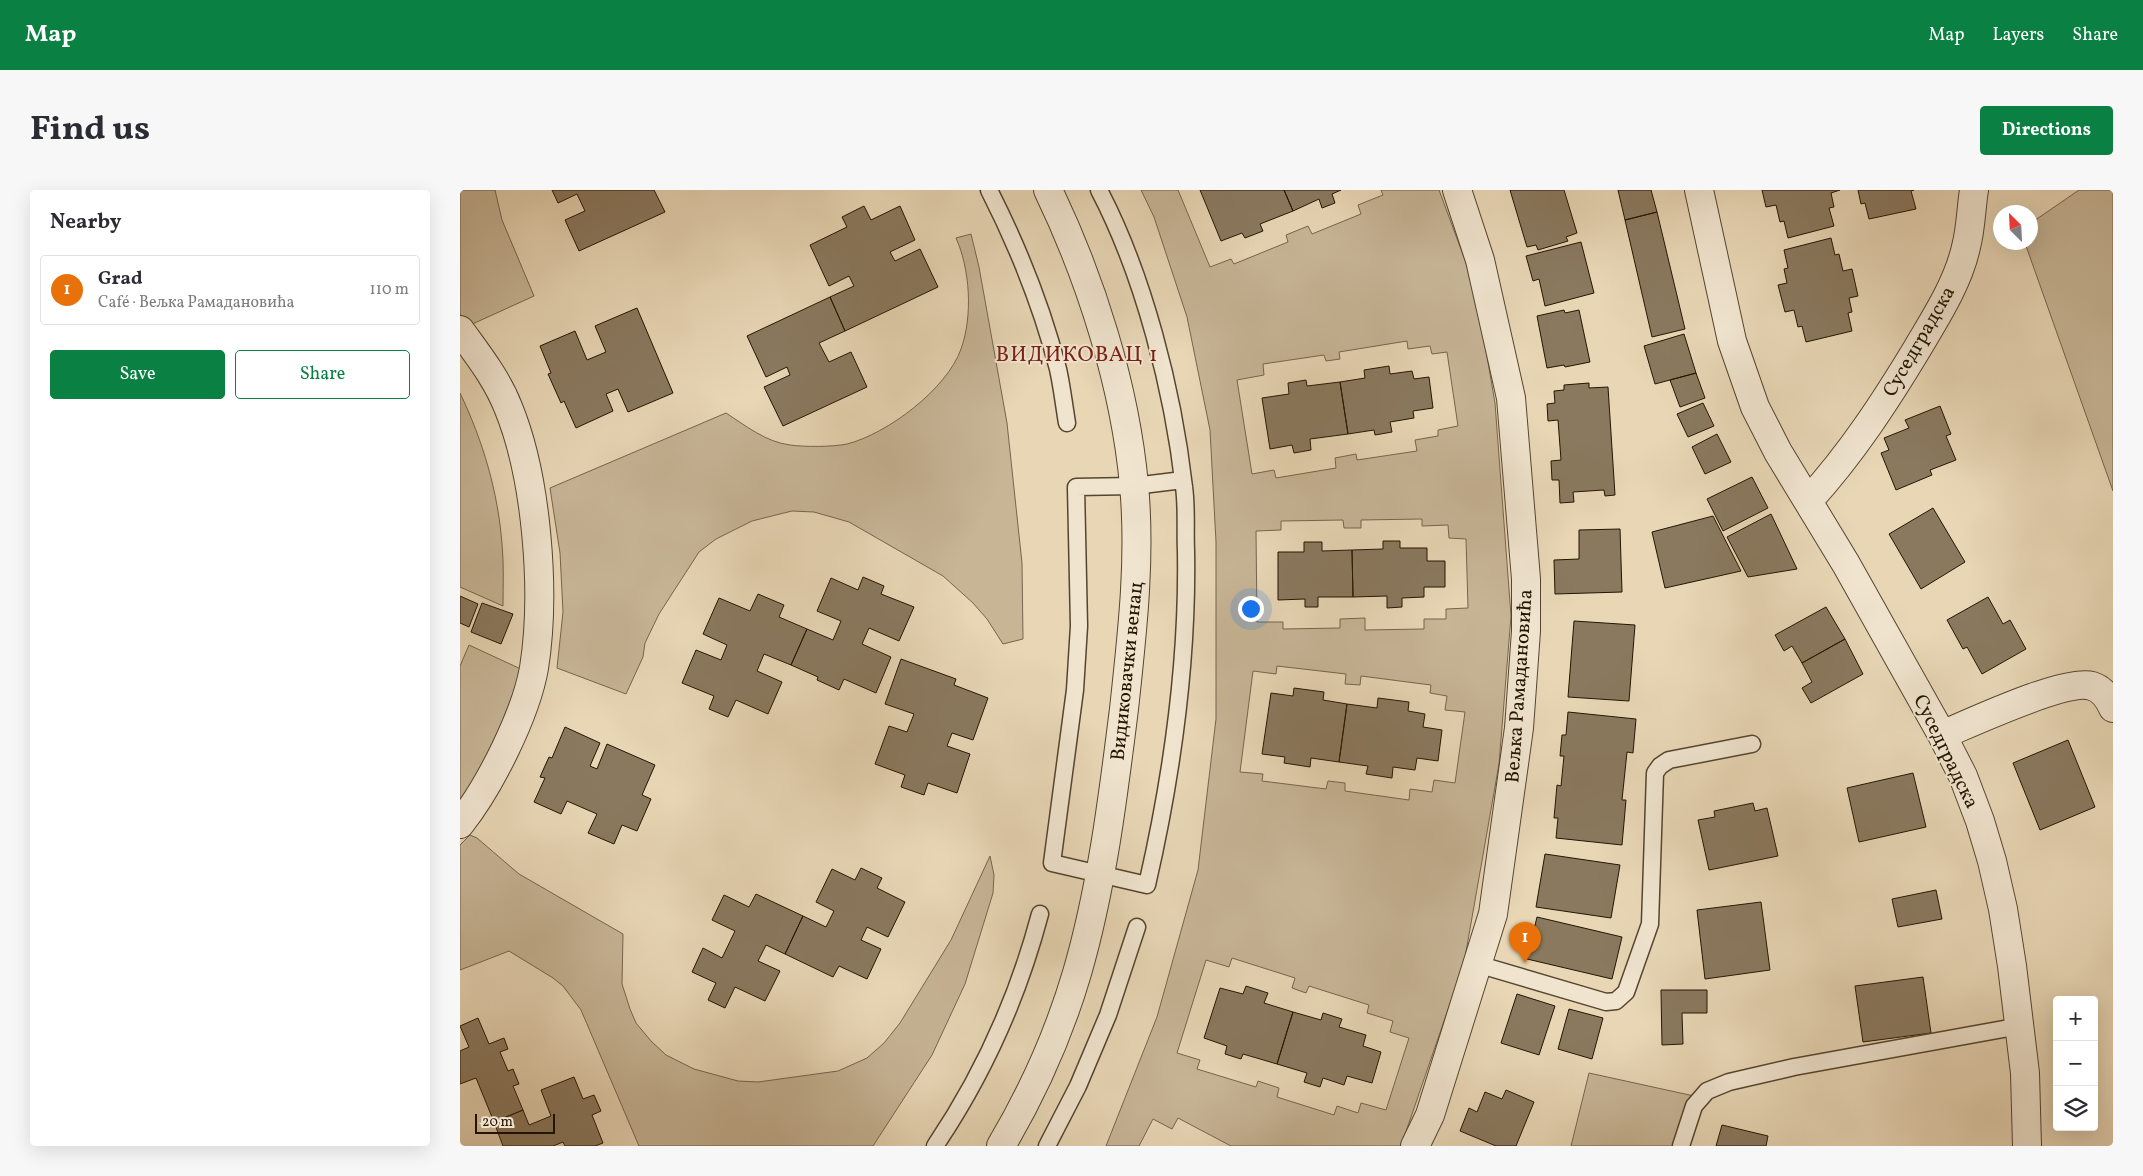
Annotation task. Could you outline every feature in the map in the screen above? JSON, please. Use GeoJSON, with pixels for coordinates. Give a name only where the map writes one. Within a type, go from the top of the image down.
{"type":"FeatureCollection","features":[{"type":"Feature","properties":{"kind":"street","name":"Видиковачки венац"},"geometry":{"type":"LineString","coordinates":[[1000,1146],[1034,1086],[1056,1034],[1077,974],[1100,874],[1128,667],[1137,557],[1134,486],[1115,376],[1098,314],[1078,260],[1048,190]]}},
{"type":"Feature","properties":{"kind":"street","name":"Вељка Рамадановића"},"geometry":{"type":"LineString","coordinates":[[1415,1146],[1430,1115],[1493,914],[1519,728],[1526,631],[1526,578],[1508,380],[1480,260],[1458,190]]}},
{"type":"Feature","properties":{"kind":"street","name":"Суседградска"},"geometry":{"type":"LineString","coordinates":[[1699,190],[1732,341],[1755,407],[1778,452],[1809,500],[1942,735],[1963,776],[1980,821],[2003,909],[2020,1026],[2028,1118],[2027,1146]]}},
{"type":"Feature","properties":{"kind":"street","name":"Суседградска"},"geometry":{"type":"LineString","coordinates":[[1809,500],[1862,434],[1900,376],[1945,301],[1966,247],[1974,190]]}},
{"type":"Feature","properties":{"kind":"street"},"geometry":{"type":"LineString","coordinates":[[460,330],[495,379],[508,407],[521,448],[532,502],[539,602],[539,623],[533,669],[524,704],[493,772],[460,824]]}},
{"type":"Feature","properties":{"kind":"street"},"geometry":{"type":"LineString","coordinates":[[1942,735],[2054,690],[2077,685],[2098,688],[2110,700],[2113,708]]}},
{"type":"Feature","properties":{"kind":"lane"},"geometry":{"type":"LineString","coordinates":[[989,190],[1024,266],[1045,325],[1058,371],[1067,422]]}},
{"type":"Feature","properties":{"kind":"lane"},"geometry":{"type":"LineString","coordinates":[[1100,190],[1132,263],[1152,328],[1171,405],[1183,480],[1186,582],[1184,634],[1172,762],[1161,826],[1147,885],[1052,863],[1076,681],[1079,626],[1076,487],[1134,486],[1183,480]]}},
{"type":"Feature","properties":{"kind":"lane"},"geometry":{"type":"LineString","coordinates":[[1477,964],[1606,1002],[1616,1001],[1626,992],[1650,924],[1655,774],[1660,766],[1669,760],[1752,744]]}},
{"type":"Feature","properties":{"kind":"lane"},"geometry":{"type":"LineString","coordinates":[[935,1146],[978,1074],[1010,1008],[1030,951],[1040,914]]}},
{"type":"Feature","properties":{"kind":"lane"},"geometry":{"type":"LineString","coordinates":[[1047,1146],[1078,1086],[1104,1024],[1137,927]]}},
{"type":"Feature","properties":{"kind":"lane"},"geometry":{"type":"LineString","coordinates":[[1681,1146],[1694,1106],[1707,1091],[1729,1082],[1794,1067],[2020,1026]]}},
{"type":"Feature","properties":{"kind":"shaded area"},"geometry":{"type":"Polygon","coordinates":[[[460,190],[495,190],[502,220],[534,296],[468,326],[460,314],[460,190]]]}},
{"type":"Feature","properties":{"kind":"shaded area"},"geometry":{"type":"Polygon","coordinates":[[[1141,190],[1178,190],[1210,267],[1231,259],[1234,264],[1288,242],[1286,235],[1308,226],[1312,234],[1361,214],[1358,205],[1383,195],[1381,190],[1439,190],[1475,287],[1495,403],[1511,616],[1499,764],[1464,963],[1401,1146],[1231,1146],[1178,1118],[1172,1129],[1153,1119],[1139,1146],[1106,1146],[1157,1017],[1198,870],[1216,719],[1216,542],[1210,430],[1187,317],[1154,217],[1141,190]],[[1407,341],[1339,352],[1340,359],[1326,361],[1324,355],[1263,364],[1264,375],[1237,380],[1252,474],[1274,470],[1276,478],[1336,468],[1335,458],[1356,454],[1357,460],[1417,451],[1415,440],[1438,436],[1438,430],[1458,426],[1447,352],[1432,354],[1430,346],[1408,349],[1407,341]],[[1422,519],[1361,520],[1361,528],[1344,528],[1343,520],[1281,521],[1281,530],[1256,531],[1257,622],[1283,622],[1283,629],[1340,628],[1340,619],[1365,618],[1365,630],[1424,629],[1424,619],[1446,619],[1446,609],[1468,608],[1466,539],[1449,538],[1448,525],[1422,526],[1422,519]],[[1277,666],[1276,674],[1253,671],[1240,772],[1263,774],[1262,781],[1326,789],[1328,781],[1345,783],[1345,791],[1409,800],[1410,789],[1432,792],[1434,780],[1455,783],[1465,712],[1445,710],[1447,696],[1430,693],[1431,685],[1361,676],[1360,685],[1345,684],[1346,674],[1277,666]],[[1232,958],[1229,967],[1206,960],[1177,1053],[1200,1060],[1197,1069],[1256,1087],[1258,1081],[1279,1088],[1277,1097],[1334,1115],[1337,1106],[1358,1113],[1361,1103],[1386,1110],[1409,1038],[1390,1032],[1393,1021],[1367,1013],[1369,1005],[1309,986],[1306,993],[1292,988],[1295,978],[1232,958]]]}},
{"type":"Feature","properties":{"kind":"shaded area"},"geometry":{"type":"Polygon","coordinates":[[[2079,190],[2113,190],[2113,491],[2027,250],[2038,250],[2038,218],[2079,190]]]}},
{"type":"Feature","properties":{"kind":"shaded area"},"geometry":{"type":"Polygon","coordinates":[[[971,234],[979,267],[1007,423],[1022,563],[1023,639],[1003,644],[987,619],[973,603],[943,576],[849,522],[814,512],[792,511],[752,521],[716,539],[699,552],[659,614],[645,643],[643,657],[626,694],[557,668],[563,612],[560,553],[550,488],[726,413],[764,437],[790,445],[841,445],[863,439],[880,431],[914,408],[929,394],[954,364],[961,349],[967,322],[968,293],[961,250],[956,238],[971,234]]]}},
{"type":"Feature","properties":{"kind":"shaded area"},"geometry":{"type":"Polygon","coordinates":[[[460,393],[482,448],[497,505],[503,552],[503,606],[460,587],[460,393]]]}},
{"type":"Feature","properties":{"kind":"shaded area"},"geometry":{"type":"Polygon","coordinates":[[[469,645],[523,670],[515,701],[460,808],[460,666],[469,645]]]}},
{"type":"Feature","properties":{"kind":"shaded area"},"geometry":{"type":"Polygon","coordinates":[[[470,835],[477,838],[519,874],[623,934],[622,984],[636,1023],[666,1055],[694,1069],[738,1081],[758,1082],[838,1071],[867,1058],[884,1043],[900,1023],[951,940],[990,856],[994,875],[993,893],[965,984],[932,1055],[873,1146],[639,1146],[581,1010],[563,986],[509,951],[460,970],[460,845],[470,835]]]}},
{"type":"Feature","properties":{"kind":"shaded area"},"geometry":{"type":"Polygon","coordinates":[[[1589,1073],[1694,1096],[1678,1146],[1571,1146],[1589,1073]]]}},
{"type":"Feature","properties":{"kind":"building"},"geometry":{"type":"Polygon","coordinates":[[[552,190],[654,190],[665,212],[579,251],[565,220],[585,211],[577,194],[558,203],[552,190]]]}},
{"type":"Feature","properties":{"kind":"building"},"geometry":{"type":"Polygon","coordinates":[[[1200,190],[1284,190],[1293,211],[1260,224],[1263,231],[1245,238],[1242,233],[1221,241],[1200,190]]]}},
{"type":"Feature","properties":{"kind":"building"},"geometry":{"type":"Polygon","coordinates":[[[1284,190],[1341,190],[1332,194],[1335,203],[1322,208],[1319,199],[1293,211],[1284,190]]]}},
{"type":"Feature","properties":{"kind":"building"},"geometry":{"type":"Polygon","coordinates":[[[1510,190],[1564,190],[1577,233],[1566,237],[1568,241],[1538,250],[1536,245],[1527,247],[1510,190]]]}},
{"type":"Feature","properties":{"kind":"building"},"geometry":{"type":"Polygon","coordinates":[[[1618,190],[1651,190],[1657,212],[1625,220],[1618,190]]]}},
{"type":"Feature","properties":{"kind":"building"},"geometry":{"type":"Polygon","coordinates":[[[1762,190],[1840,190],[1831,193],[1834,207],[1829,208],[1834,226],[1788,238],[1784,221],[1780,222],[1776,205],[1766,207],[1762,190]]]}},
{"type":"Feature","properties":{"kind":"building"},"geometry":{"type":"Polygon","coordinates":[[[1858,190],[1914,190],[1911,191],[1916,209],[1869,219],[1865,203],[1861,204],[1858,190]]]}},
{"type":"Feature","properties":{"kind":"building"},"geometry":{"type":"Polygon","coordinates":[[[864,206],[871,220],[900,206],[915,240],[890,252],[895,261],[920,249],[938,287],[845,331],[830,297],[854,286],[849,276],[829,286],[810,245],[847,227],[842,217],[864,206]]]}},
{"type":"Feature","properties":{"kind":"building"},"geometry":{"type":"Polygon","coordinates":[[[1657,212],[1685,329],[1652,337],[1625,220],[1657,212]]]}},
{"type":"Feature","properties":{"kind":"building"},"geometry":{"type":"Polygon","coordinates":[[[1831,238],[1835,255],[1839,254],[1843,271],[1852,269],[1858,296],[1849,298],[1852,312],[1848,313],[1852,331],[1806,342],[1802,326],[1798,327],[1794,310],[1785,312],[1778,285],[1787,283],[1784,269],[1788,268],[1784,250],[1831,238]]]}},
{"type":"Feature","properties":{"kind":"building"},"geometry":{"type":"Polygon","coordinates":[[[1581,242],[1594,293],[1545,306],[1539,279],[1533,281],[1526,256],[1581,242]]]}},
{"type":"Feature","properties":{"kind":"building"},"geometry":{"type":"Polygon","coordinates":[[[830,297],[845,331],[819,343],[829,362],[851,352],[867,387],[783,426],[764,387],[790,375],[787,367],[766,377],[747,336],[830,297]]]}},
{"type":"Feature","properties":{"kind":"building"},"geometry":{"type":"Polygon","coordinates":[[[637,308],[673,393],[628,412],[618,389],[606,394],[613,411],[576,428],[564,401],[561,403],[548,374],[551,373],[540,346],[575,331],[587,360],[606,352],[595,326],[637,308]]]}},
{"type":"Feature","properties":{"kind":"building"},"geometry":{"type":"Polygon","coordinates":[[[1564,310],[1565,313],[1579,310],[1590,362],[1547,368],[1537,316],[1564,310]]]}},
{"type":"Feature","properties":{"kind":"building"},"geometry":{"type":"Polygon","coordinates":[[[1684,334],[1696,373],[1655,384],[1644,346],[1684,334]]]}},
{"type":"Feature","properties":{"kind":"building"},"geometry":{"type":"Polygon","coordinates":[[[1389,366],[1390,374],[1412,371],[1414,379],[1429,377],[1433,408],[1413,411],[1414,418],[1390,422],[1392,432],[1375,435],[1374,430],[1348,434],[1340,382],[1365,378],[1364,370],[1389,366]]]}},
{"type":"Feature","properties":{"kind":"building"},"geometry":{"type":"Polygon","coordinates":[[[1696,373],[1705,398],[1680,407],[1670,380],[1696,373]]]}},
{"type":"Feature","properties":{"kind":"building"},"geometry":{"type":"Polygon","coordinates":[[[1306,380],[1307,386],[1340,382],[1348,434],[1310,439],[1311,450],[1294,453],[1292,445],[1270,449],[1262,398],[1289,394],[1288,383],[1306,380]]]}},
{"type":"Feature","properties":{"kind":"building"},"geometry":{"type":"Polygon","coordinates":[[[1589,383],[1589,388],[1608,387],[1615,495],[1605,496],[1604,490],[1573,492],[1574,502],[1560,503],[1559,480],[1552,480],[1551,461],[1561,460],[1558,420],[1548,421],[1547,404],[1555,403],[1554,391],[1564,390],[1564,385],[1589,383]]]}},
{"type":"Feature","properties":{"kind":"building"},"geometry":{"type":"Polygon","coordinates":[[[1703,403],[1714,426],[1688,437],[1677,414],[1703,403]]]}},
{"type":"Feature","properties":{"kind":"building"},"geometry":{"type":"Polygon","coordinates":[[[1940,406],[1951,434],[1946,436],[1956,460],[1930,470],[1932,475],[1896,490],[1881,453],[1889,450],[1884,438],[1909,428],[1905,420],[1940,406]]]}},
{"type":"Feature","properties":{"kind":"building"},"geometry":{"type":"Polygon","coordinates":[[[1717,434],[1731,462],[1705,474],[1692,447],[1717,434]]]}},
{"type":"Feature","properties":{"kind":"building"},"geometry":{"type":"Polygon","coordinates":[[[1752,477],[1768,508],[1723,531],[1707,499],[1752,477]]]}},
{"type":"Feature","properties":{"kind":"building"},"geometry":{"type":"Polygon","coordinates":[[[1933,508],[1965,562],[1921,589],[1889,534],[1933,508]]]}},
{"type":"Feature","properties":{"kind":"building"},"geometry":{"type":"Polygon","coordinates":[[[1771,514],[1797,569],[1748,577],[1727,537],[1771,514]]]}},
{"type":"Feature","properties":{"kind":"building"},"geometry":{"type":"Polygon","coordinates":[[[1713,516],[1741,571],[1665,588],[1652,532],[1713,516]]]}},
{"type":"Feature","properties":{"kind":"building"},"geometry":{"type":"Polygon","coordinates":[[[1620,529],[1622,592],[1555,594],[1554,560],[1579,559],[1579,530],[1620,529]]]}},
{"type":"Feature","properties":{"kind":"building"},"geometry":{"type":"Polygon","coordinates":[[[1383,541],[1400,541],[1400,548],[1427,548],[1427,561],[1445,561],[1445,587],[1424,587],[1424,597],[1402,598],[1402,607],[1387,608],[1387,596],[1353,597],[1352,550],[1383,549],[1383,541]]]}},
{"type":"Feature","properties":{"kind":"building"},"geometry":{"type":"Polygon","coordinates":[[[1304,542],[1322,542],[1322,551],[1352,550],[1353,597],[1318,597],[1318,607],[1305,607],[1305,599],[1278,600],[1278,552],[1304,552],[1304,542]]]}},
{"type":"Feature","properties":{"kind":"building"},"geometry":{"type":"Polygon","coordinates":[[[863,577],[884,586],[881,594],[914,607],[899,641],[869,628],[862,644],[891,657],[876,693],[844,679],[839,690],[817,680],[818,677],[791,665],[807,629],[833,640],[841,621],[817,611],[831,578],[858,590],[863,577]]]}},
{"type":"Feature","properties":{"kind":"building"},"geometry":{"type":"Polygon","coordinates":[[[758,594],[784,605],[779,617],[807,629],[791,665],[764,654],[757,671],[782,682],[768,714],[736,700],[728,717],[709,709],[714,696],[682,683],[696,650],[721,660],[727,645],[703,634],[719,598],[750,611],[758,594]]]}},
{"type":"Feature","properties":{"kind":"building"},"geometry":{"type":"Polygon","coordinates":[[[460,596],[478,604],[469,627],[460,623],[460,596]]]}},
{"type":"Feature","properties":{"kind":"building"},"geometry":{"type":"Polygon","coordinates":[[[1988,597],[2003,624],[2010,620],[2026,649],[1982,674],[1967,647],[1963,649],[1947,620],[1988,597]]]}},
{"type":"Feature","properties":{"kind":"building"},"geometry":{"type":"Polygon","coordinates":[[[482,603],[513,614],[501,644],[471,632],[482,603]]]}},
{"type":"Feature","properties":{"kind":"building"},"geometry":{"type":"Polygon","coordinates":[[[1826,607],[1845,639],[1802,663],[1792,646],[1784,651],[1775,635],[1826,607]]]}},
{"type":"Feature","properties":{"kind":"building"},"geometry":{"type":"Polygon","coordinates":[[[1574,621],[1635,625],[1629,701],[1568,697],[1574,621]]]}},
{"type":"Feature","properties":{"kind":"building"},"geometry":{"type":"Polygon","coordinates":[[[1845,639],[1863,674],[1811,703],[1802,688],[1812,682],[1802,663],[1845,639]]]}},
{"type":"Feature","properties":{"kind":"building"},"geometry":{"type":"Polygon","coordinates":[[[901,659],[956,679],[954,685],[988,698],[973,740],[952,733],[947,746],[970,754],[957,793],[928,783],[924,795],[901,787],[905,775],[875,764],[889,726],[907,732],[914,714],[885,704],[901,659]]]}},
{"type":"Feature","properties":{"kind":"building"},"geometry":{"type":"Polygon","coordinates":[[[1294,688],[1324,692],[1323,700],[1347,704],[1339,762],[1311,758],[1310,767],[1284,763],[1285,757],[1262,754],[1271,693],[1293,696],[1294,688]]]}},
{"type":"Feature","properties":{"kind":"building"},"geometry":{"type":"Polygon","coordinates":[[[1378,698],[1409,702],[1408,711],[1425,714],[1423,727],[1442,730],[1438,761],[1417,758],[1415,770],[1393,767],[1392,778],[1366,774],[1368,766],[1339,762],[1347,704],[1377,708],[1378,698]]]}},
{"type":"Feature","properties":{"kind":"building"},"geometry":{"type":"Polygon","coordinates":[[[1568,712],[1636,719],[1633,753],[1627,752],[1622,800],[1626,800],[1622,845],[1556,838],[1558,818],[1554,818],[1557,785],[1561,786],[1564,756],[1560,756],[1562,735],[1566,735],[1568,712]]]}},
{"type":"Feature","properties":{"kind":"building"},"geometry":{"type":"Polygon","coordinates":[[[565,727],[600,743],[590,766],[597,769],[607,744],[655,765],[642,795],[651,799],[637,831],[622,825],[614,844],[588,833],[597,814],[567,801],[561,814],[534,802],[545,778],[540,777],[549,757],[552,758],[565,727]]]}},
{"type":"Feature","properties":{"kind":"building"},"geometry":{"type":"Polygon","coordinates":[[[2068,740],[2095,807],[2040,830],[2013,763],[2068,740]]]}},
{"type":"Feature","properties":{"kind":"building"},"geometry":{"type":"Polygon","coordinates":[[[1913,773],[1926,827],[1859,842],[1847,788],[1913,773]]]}},
{"type":"Feature","properties":{"kind":"building"},"geometry":{"type":"Polygon","coordinates":[[[1753,803],[1755,811],[1767,808],[1778,856],[1709,870],[1698,820],[1715,817],[1714,811],[1753,803]]]}},
{"type":"Feature","properties":{"kind":"building"},"geometry":{"type":"Polygon","coordinates":[[[1545,854],[1620,865],[1611,918],[1536,907],[1545,854]]]}},
{"type":"Feature","properties":{"kind":"building"},"geometry":{"type":"Polygon","coordinates":[[[861,868],[882,878],[877,888],[905,902],[888,937],[867,927],[861,940],[881,949],[867,979],[839,966],[833,977],[785,954],[803,916],[826,927],[834,911],[816,902],[832,869],[855,880],[861,868]]]}},
{"type":"Feature","properties":{"kind":"building"},"geometry":{"type":"Polygon","coordinates":[[[1936,890],[1942,919],[1898,927],[1892,899],[1936,890]]]}},
{"type":"Feature","properties":{"kind":"building"},"geometry":{"type":"Polygon","coordinates":[[[756,894],[803,916],[785,954],[766,945],[758,961],[780,971],[765,1001],[735,987],[725,1008],[708,1000],[716,983],[692,972],[703,948],[722,958],[735,931],[712,920],[724,895],[749,907],[756,894]]]}},
{"type":"Feature","properties":{"kind":"building"},"geometry":{"type":"Polygon","coordinates":[[[1761,902],[1770,970],[1705,979],[1697,910],[1761,902]]]}},
{"type":"Feature","properties":{"kind":"building"},"geometry":{"type":"Polygon","coordinates":[[[1537,917],[1622,937],[1612,979],[1527,959],[1537,917]]]}},
{"type":"Feature","properties":{"kind":"building"},"geometry":{"type":"Polygon","coordinates":[[[1923,977],[1931,1033],[1863,1042],[1855,986],[1923,977]]]}},
{"type":"Feature","properties":{"kind":"building"},"geometry":{"type":"Polygon","coordinates":[[[1246,986],[1268,993],[1264,1003],[1293,1012],[1277,1064],[1243,1054],[1241,1059],[1225,1054],[1227,1046],[1204,1038],[1220,988],[1243,994],[1246,986]]]}},
{"type":"Feature","properties":{"kind":"building"},"geometry":{"type":"Polygon","coordinates":[[[1661,990],[1707,990],[1707,1013],[1682,1013],[1683,1044],[1662,1045],[1661,990]]]}},
{"type":"Feature","properties":{"kind":"building"},"geometry":{"type":"Polygon","coordinates":[[[1517,994],[1555,1006],[1539,1055],[1501,1043],[1517,994]]]}},
{"type":"Feature","properties":{"kind":"building"},"geometry":{"type":"Polygon","coordinates":[[[1569,1009],[1603,1018],[1592,1059],[1558,1049],[1569,1009]]]}},
{"type":"Feature","properties":{"kind":"building"},"geometry":{"type":"Polygon","coordinates":[[[1293,1012],[1321,1020],[1323,1013],[1342,1019],[1339,1027],[1366,1035],[1363,1046],[1381,1052],[1372,1083],[1347,1076],[1344,1085],[1323,1078],[1320,1087],[1304,1082],[1307,1073],[1277,1064],[1293,1012]]]}},
{"type":"Feature","properties":{"kind":"building"},"geometry":{"type":"Polygon","coordinates":[[[478,1018],[489,1044],[504,1038],[508,1049],[500,1052],[508,1071],[513,1069],[519,1084],[513,1086],[523,1110],[494,1122],[476,1078],[460,1084],[460,1051],[469,1047],[460,1026],[478,1018]]]}},
{"type":"Feature","properties":{"kind":"building"},"geometry":{"type":"Polygon","coordinates":[[[574,1077],[583,1099],[594,1095],[601,1111],[592,1115],[603,1143],[595,1146],[565,1146],[563,1142],[553,1146],[503,1146],[494,1122],[523,1110],[529,1125],[551,1116],[541,1090],[574,1077]]]}},
{"type":"Feature","properties":{"kind":"building"},"geometry":{"type":"Polygon","coordinates":[[[1506,1090],[1534,1102],[1516,1146],[1496,1146],[1460,1131],[1469,1108],[1477,1112],[1485,1092],[1502,1099],[1506,1090]]]}},
{"type":"Feature","properties":{"kind":"building"},"geometry":{"type":"Polygon","coordinates":[[[1722,1125],[1768,1136],[1766,1146],[1716,1146],[1722,1125]]]}},
{"type":"Feature","properties":{"kind":"place","name":"Grad"},"geometry":{"type":"Point","coordinates":[1525,963]}},
{"type":"Feature","properties":{"kind":"district","name":"ВИДИКОВАЦ 1"},"geometry":{"type":"Point","coordinates":[1077,353]}}]}
